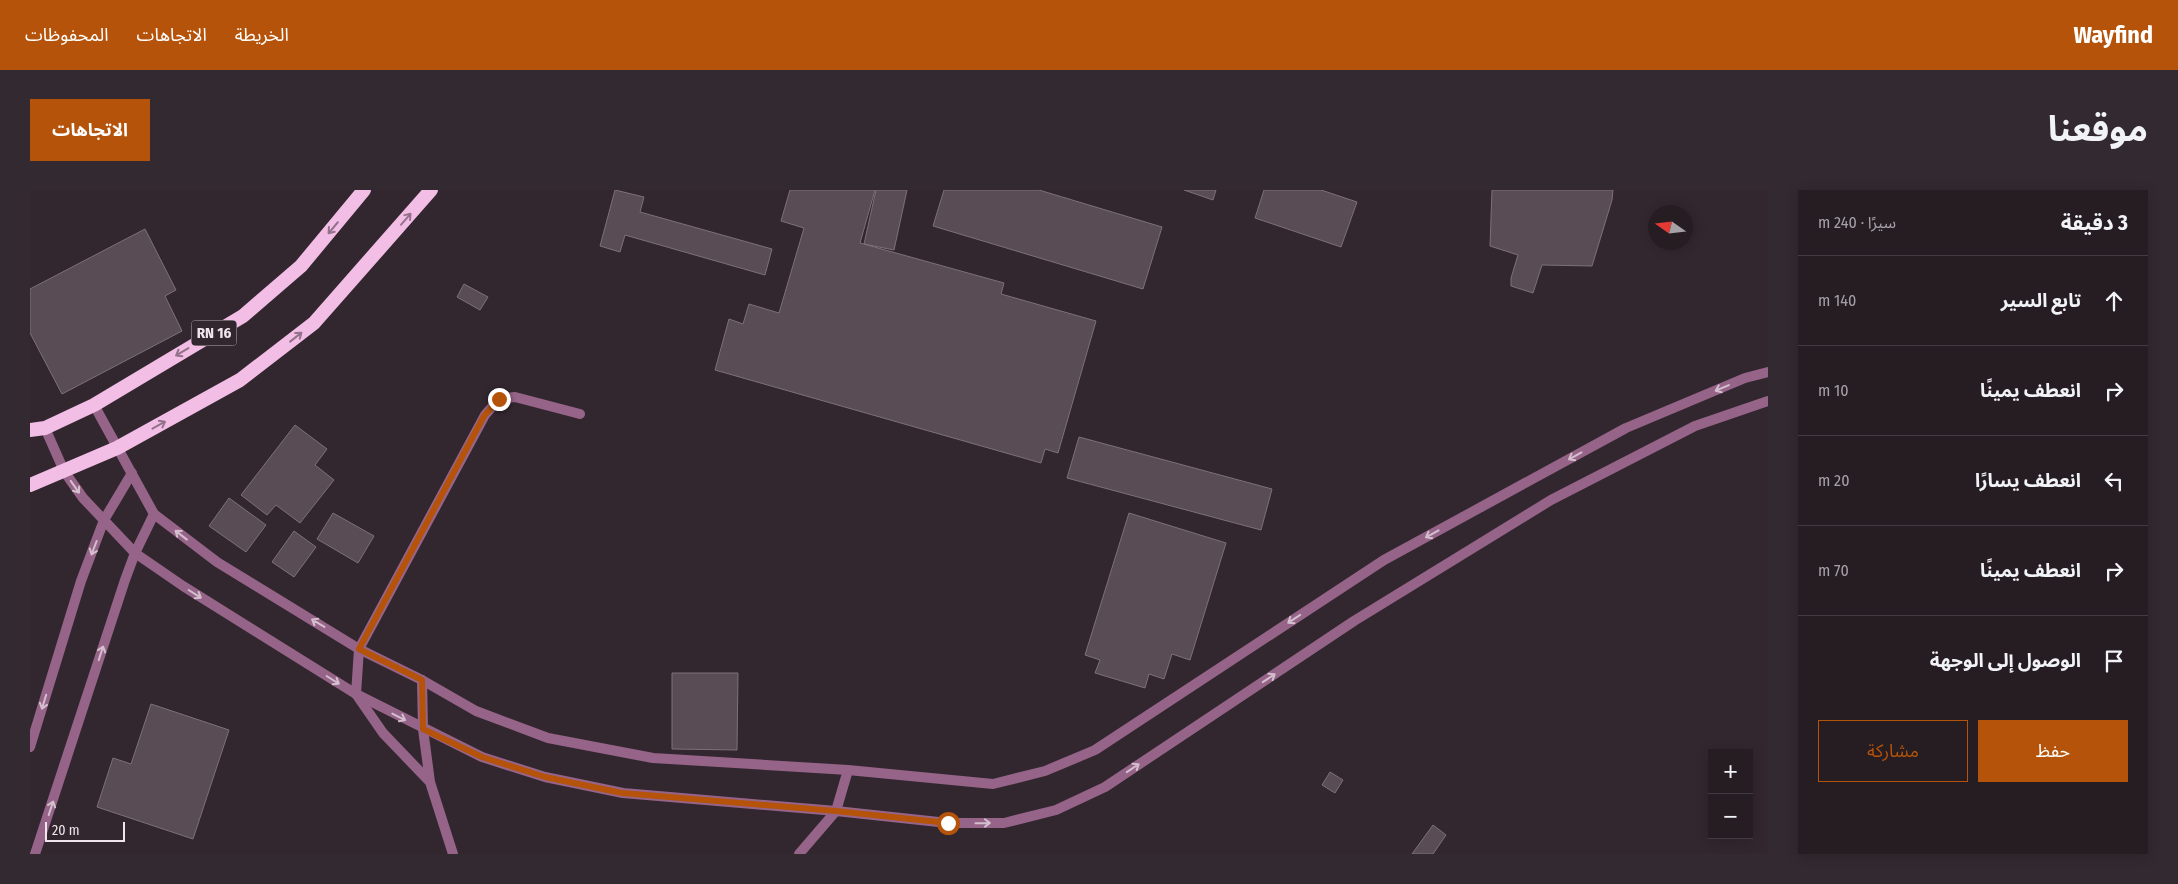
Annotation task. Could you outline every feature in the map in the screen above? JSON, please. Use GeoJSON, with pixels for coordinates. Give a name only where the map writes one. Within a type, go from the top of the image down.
{"type":"FeatureCollection","features":[{"type":"Feature","properties":{"kind":"highway","name":"RN 16"},"geometry":{"type":"LineString","coordinates":[[30,430],[44,428],[94,405],[243,316],[301,266],[364,190]]}},
{"type":"Feature","properties":{"kind":"highway"},"geometry":{"type":"LineString","coordinates":[[30,485],[117,448],[240,380],[314,323],[432,190]]}},
{"type":"Feature","properties":{"kind":"street"},"geometry":{"type":"LineString","coordinates":[[94,405],[154,514],[217,562],[359,649],[422,680],[476,711],[548,738],[654,758],[848,770],[993,784],[1045,771],[1095,750],[1384,560],[1626,428],[1745,378],[1768,372]]}},
{"type":"Feature","properties":{"kind":"street"},"geometry":{"type":"LineString","coordinates":[[430,782],[383,733],[356,694],[359,649],[484,416],[499,399],[515,397],[580,414]]}},
{"type":"Feature","properties":{"kind":"street"},"geometry":{"type":"LineString","coordinates":[[44,428],[64,471],[82,498],[135,553],[183,586],[356,694],[482,757],[545,777],[622,793],[836,811],[948,823],[1004,823],[1056,810],[1104,787],[1354,621],[1551,500],[1695,426],[1768,402]]}},
{"type":"Feature","properties":{"kind":"street"},"geometry":{"type":"LineString","coordinates":[[30,747],[81,581],[104,520],[132,474]]}},
{"type":"Feature","properties":{"kind":"street"},"geometry":{"type":"LineString","coordinates":[[35,854],[135,553],[154,514]]}},
{"type":"Feature","properties":{"kind":"street"},"geometry":{"type":"LineString","coordinates":[[422,680],[423,729],[430,782],[453,854]]}},
{"type":"Feature","properties":{"kind":"street"},"geometry":{"type":"LineString","coordinates":[[799,854],[836,811],[848,770]]}},
{"type":"Feature","properties":{"kind":"building"},"geometry":{"type":"Polygon","coordinates":[[[615,190],[644,197],[640,212],[772,249],[765,275],[625,235],[620,252],[600,246],[615,190]]]}},
{"type":"Feature","properties":{"kind":"building"},"geometry":{"type":"Polygon","coordinates":[[[790,190],[875,190],[860,243],[1004,283],[1001,294],[1096,321],[1058,453],[1045,449],[1041,463],[715,370],[729,319],[743,324],[749,304],[779,313],[804,228],[781,221],[790,190]]]}},
{"type":"Feature","properties":{"kind":"building"},"geometry":{"type":"Polygon","coordinates":[[[876,190],[907,190],[894,250],[864,244],[876,190]]]}},
{"type":"Feature","properties":{"kind":"building"},"geometry":{"type":"Polygon","coordinates":[[[944,190],[1039,190],[1162,227],[1143,289],[933,226],[944,190]]]}},
{"type":"Feature","properties":{"kind":"building"},"geometry":{"type":"Polygon","coordinates":[[[1184,190],[1216,190],[1213,200],[1184,190]]]}},
{"type":"Feature","properties":{"kind":"building"},"geometry":{"type":"Polygon","coordinates":[[[1264,190],[1321,190],[1357,202],[1341,247],[1255,218],[1264,190]]]}},
{"type":"Feature","properties":{"kind":"building"},"geometry":{"type":"Polygon","coordinates":[[[1492,190],[1613,190],[1612,200],[1592,266],[1542,265],[1533,293],[1511,286],[1511,278],[1518,255],[1490,246],[1492,190]]]}},
{"type":"Feature","properties":{"kind":"building"},"geometry":{"type":"Polygon","coordinates":[[[145,229],[176,290],[165,296],[182,331],[62,394],[30,333],[30,289],[145,229]]]}},
{"type":"Feature","properties":{"kind":"building"},"geometry":{"type":"Polygon","coordinates":[[[464,284],[488,297],[480,310],[457,297],[464,284]]]}},
{"type":"Feature","properties":{"kind":"building"},"geometry":{"type":"Polygon","coordinates":[[[295,425],[327,449],[315,465],[334,480],[300,523],[276,505],[267,515],[241,495],[295,425]]]}},
{"type":"Feature","properties":{"kind":"building"},"geometry":{"type":"Polygon","coordinates":[[[1079,437],[1272,489],[1261,530],[1067,478],[1079,437]]]}},
{"type":"Feature","properties":{"kind":"building"},"geometry":{"type":"Polygon","coordinates":[[[229,498],[266,525],[246,552],[209,526],[229,498]]]}},
{"type":"Feature","properties":{"kind":"building"},"geometry":{"type":"Polygon","coordinates":[[[333,513],[374,536],[358,563],[317,539],[333,513]]]}},
{"type":"Feature","properties":{"kind":"building"},"geometry":{"type":"Polygon","coordinates":[[[1129,513],[1226,543],[1190,660],[1172,654],[1164,679],[1149,674],[1145,688],[1095,673],[1100,660],[1085,655],[1129,513]]]}},
{"type":"Feature","properties":{"kind":"building"},"geometry":{"type":"Polygon","coordinates":[[[294,531],[316,547],[294,577],[272,562],[294,531]]]}},
{"type":"Feature","properties":{"kind":"building"},"geometry":{"type":"Polygon","coordinates":[[[672,673],[738,673],[737,750],[672,749],[672,673]]]}},
{"type":"Feature","properties":{"kind":"building"},"geometry":{"type":"Polygon","coordinates":[[[151,704],[229,730],[193,839],[97,807],[113,758],[131,764],[151,704]]]}},
{"type":"Feature","properties":{"kind":"building"},"geometry":{"type":"Polygon","coordinates":[[[1330,772],[1343,780],[1335,793],[1322,785],[1330,772]]]}},
{"type":"Feature","properties":{"kind":"building"},"geometry":{"type":"Polygon","coordinates":[[[1433,825],[1446,835],[1433,854],[1412,854],[1433,825]]]}},
{"type":"Feature","properties":{"kind":"route"},"geometry":{"type":"LineString","coordinates":[[499,399],[484,416],[359,649],[422,680],[423,729],[482,757],[545,777],[622,793],[836,811],[948,823]]}}]}
